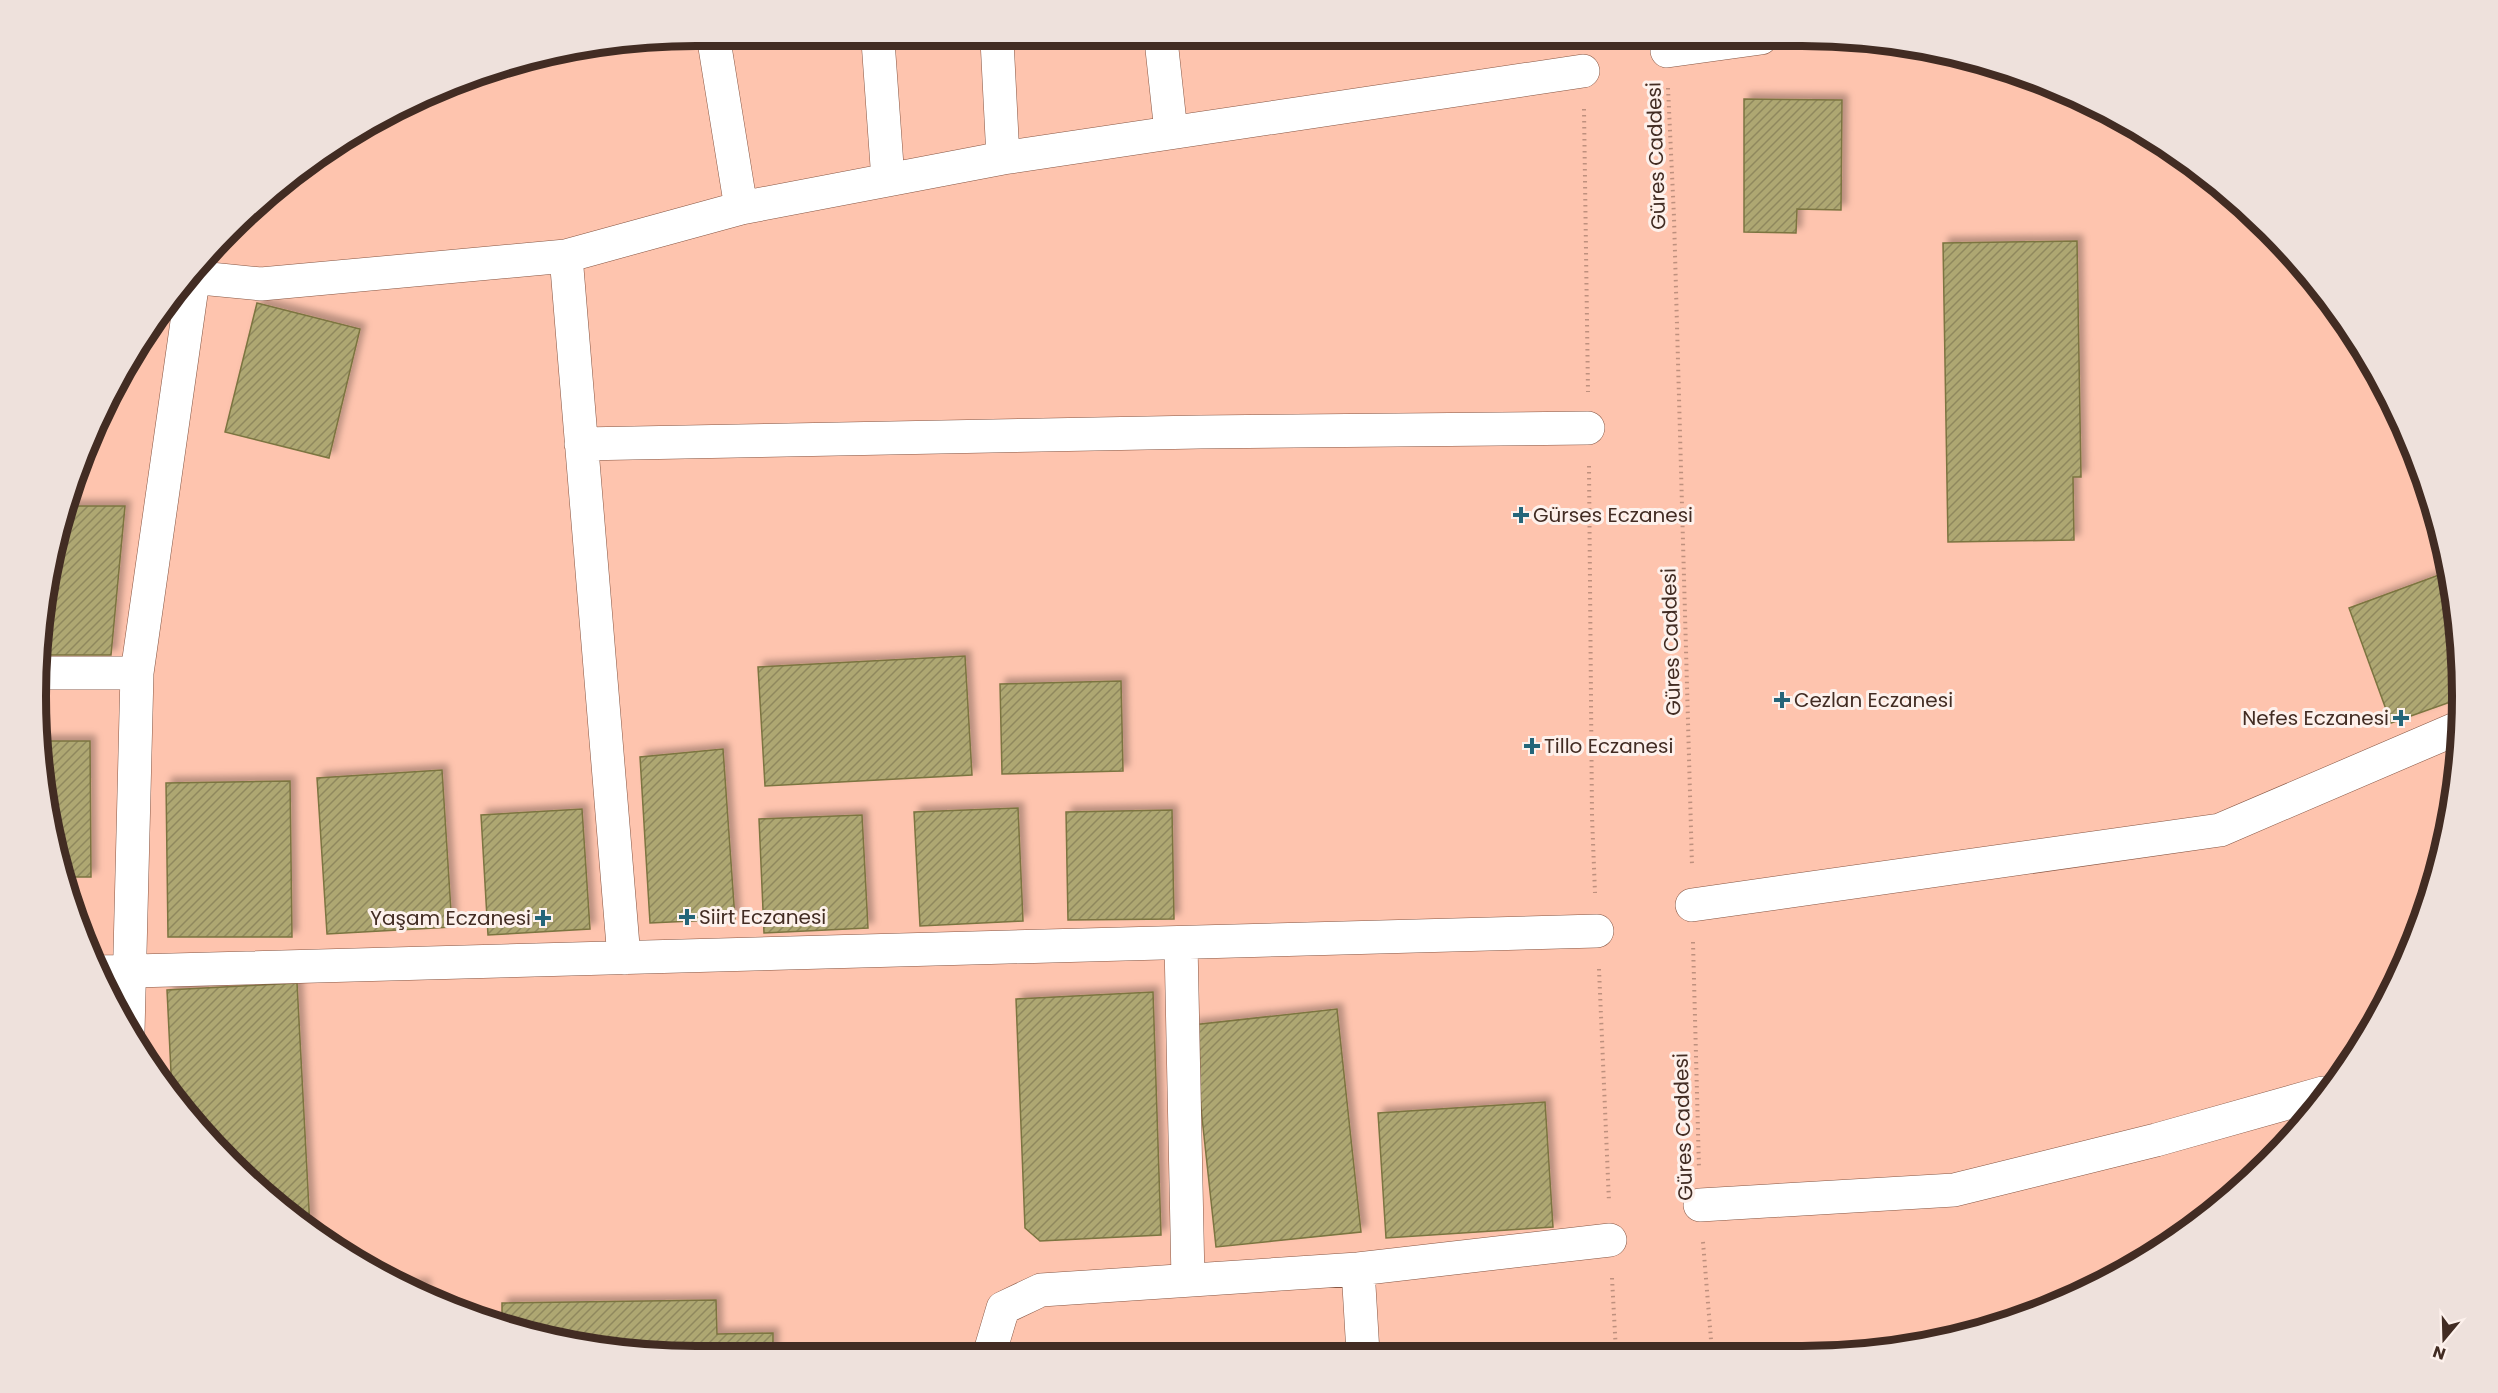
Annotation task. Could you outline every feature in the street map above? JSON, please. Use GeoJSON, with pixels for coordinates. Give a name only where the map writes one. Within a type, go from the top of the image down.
{"type":"FeatureCollection","features":[{"type":"Feature","properties":{"kind":"street"},"geometry":{"type":"LineString","coordinates":[[715,46],[741,208]]}},
{"type":"Feature","properties":{"kind":"street"},"geometry":{"type":"LineString","coordinates":[[878,46],[888,180]]}},
{"type":"Feature","properties":{"kind":"street"},"geometry":{"type":"LineString","coordinates":[[997,46],[1003,158]]}},
{"type":"Feature","properties":{"kind":"street"},"geometry":{"type":"LineString","coordinates":[[1162,46],[1171,132]]}},
{"type":"Feature","properties":{"kind":"street"},"geometry":{"type":"LineString","coordinates":[[1667,51],[1703,46]]}},
{"type":"Feature","properties":{"kind":"street"},"geometry":{"type":"LineString","coordinates":[[201,277],[261,284],[566,256],[741,208],[1003,158],[1583,71]]}},
{"type":"Feature","properties":{"kind":"street"},"geometry":{"type":"LineString","coordinates":[[566,256],[624,958]]}},
{"type":"Feature","properties":{"kind":"street"},"geometry":{"type":"LineString","coordinates":[[129,1012],[137,673],[190,290]]}},
{"type":"Feature","properties":{"kind":"street"},"geometry":{"type":"LineString","coordinates":[[581,444],[1200,432],[1588,428]]}},
{"type":"Feature","properties":{"kind":"street"},"geometry":{"type":"LineString","coordinates":[[47,673],[137,673]]}},
{"type":"Feature","properties":{"kind":"street"},"geometry":{"type":"LineString","coordinates":[[1692,905],[2220,830],[2450,731]]}},
{"type":"Feature","properties":{"kind":"street"},"geometry":{"type":"LineString","coordinates":[[108,972],[1597,931]]}},
{"type":"Feature","properties":{"kind":"street"},"geometry":{"type":"LineString","coordinates":[[1181,943],[1188,1280]]}},
{"type":"Feature","properties":{"kind":"street"},"geometry":{"type":"LineString","coordinates":[[1700,1205],[1954,1190],[2156,1140],[2314,1095]]}},
{"type":"Feature","properties":{"kind":"street"},"geometry":{"type":"LineString","coordinates":[[992,1346],[1003,1308],[1041,1290],[1358,1269],[1610,1240]]}},
{"type":"Feature","properties":{"kind":"street"},"geometry":{"type":"LineString","coordinates":[[1358,1269],[1363,1346]]}},
{"type":"Feature","properties":{"kind":"path","name":"Güres Caddesi"},"geometry":{"type":"LineString","coordinates":[[1667,51],[1675,228],[1700,1205],[1712,1346]]}},
{"type":"Feature","properties":{"kind":"path"},"geometry":{"type":"LineString","coordinates":[[1583,71],[1592,816],[1616,1346]]}},
{"type":"Feature","properties":{"kind":"building"},"geometry":{"type":"Polygon","coordinates":[[[1744,99],[1842,100],[1841,210],[1797,209],[1796,233],[1744,232],[1744,99]]]}},
{"type":"Feature","properties":{"kind":"building"},"geometry":{"type":"Polygon","coordinates":[[[2077,241],[2081,477],[2073,477],[2074,540],[1948,542],[1943,243],[2077,241]]]}},
{"type":"Feature","properties":{"kind":"building"},"geometry":{"type":"Polygon","coordinates":[[[257,303],[360,329],[329,458],[225,432],[257,303]]]}},
{"type":"Feature","properties":{"kind":"building"},"geometry":{"type":"Polygon","coordinates":[[[76,506],[125,506],[111,655],[48,655],[59,570],[76,506]]]}},
{"type":"Feature","properties":{"kind":"building"},"geometry":{"type":"Polygon","coordinates":[[[2440,575],[2450,654],[2452,702],[2391,723],[2349,608],[2440,575]]]}},
{"type":"Feature","properties":{"kind":"building"},"geometry":{"type":"Polygon","coordinates":[[[965,656],[972,775],[765,786],[758,667],[965,656]]]}},
{"type":"Feature","properties":{"kind":"building"},"geometry":{"type":"Polygon","coordinates":[[[1121,681],[1123,771],[1002,774],[1000,684],[1121,681]]]}},
{"type":"Feature","properties":{"kind":"building"},"geometry":{"type":"Polygon","coordinates":[[[48,741],[90,741],[91,877],[73,877],[59,823],[48,741]]]}},
{"type":"Feature","properties":{"kind":"building"},"geometry":{"type":"Polygon","coordinates":[[[723,749],[735,919],[650,923],[640,757],[723,749]]]}},
{"type":"Feature","properties":{"kind":"building"},"geometry":{"type":"Polygon","coordinates":[[[442,770],[452,927],[327,934],[317,778],[442,770]]]}},
{"type":"Feature","properties":{"kind":"building"},"geometry":{"type":"Polygon","coordinates":[[[290,781],[292,937],[168,937],[166,783],[290,781]]]}},
{"type":"Feature","properties":{"kind":"building"},"geometry":{"type":"Polygon","coordinates":[[[1018,808],[1023,921],[920,926],[914,812],[1018,808]]]}},
{"type":"Feature","properties":{"kind":"building"},"geometry":{"type":"Polygon","coordinates":[[[582,809],[590,929],[488,935],[481,815],[582,809]]]}},
{"type":"Feature","properties":{"kind":"building"},"geometry":{"type":"Polygon","coordinates":[[[1172,810],[1174,919],[1068,920],[1066,812],[1172,810]]]}},
{"type":"Feature","properties":{"kind":"building"},"geometry":{"type":"Polygon","coordinates":[[[862,815],[868,928],[764,933],[759,819],[862,815]]]}},
{"type":"Feature","properties":{"kind":"building"},"geometry":{"type":"Polygon","coordinates":[[[297,983],[309,1218],[268,1185],[237,1156],[208,1125],[171,1079],[167,990],[297,983]]]}},
{"type":"Feature","properties":{"kind":"building"},"geometry":{"type":"Polygon","coordinates":[[[1153,992],[1161,1235],[1040,1241],[1025,1228],[1016,999],[1153,992]]]}},
{"type":"Feature","properties":{"kind":"building"},"geometry":{"type":"Polygon","coordinates":[[[1337,1009],[1361,1232],[1216,1247],[1192,1025],[1337,1009]]]}},
{"type":"Feature","properties":{"kind":"building"},"geometry":{"type":"Polygon","coordinates":[[[1545,1102],[1553,1227],[1386,1238],[1378,1113],[1545,1102]]]}},
{"type":"Feature","properties":{"kind":"building"},"geometry":{"type":"Polygon","coordinates":[[[716,1300],[717,1334],[773,1333],[773,1346],[654,1345],[612,1341],[570,1334],[502,1316],[502,1303],[716,1300]]]}},
{"type":"Feature","properties":{"kind":"place","name":"Gürses Eczanesi"},"geometry":{"type":"Point","coordinates":[1521,515]}},
{"type":"Feature","properties":{"kind":"place","name":"Cezlan Eczanesi"},"geometry":{"type":"Point","coordinates":[1782,700]}},
{"type":"Feature","properties":{"kind":"place","name":"Nefes Eczanesi"},"geometry":{"type":"Point","coordinates":[2401,718]}},
{"type":"Feature","properties":{"kind":"place","name":"Tillo Eczanesi"},"geometry":{"type":"Point","coordinates":[1532,746]}},
{"type":"Feature","properties":{"kind":"place","name":"Siirt Eczanesi"},"geometry":{"type":"Point","coordinates":[687,917]}},
{"type":"Feature","properties":{"kind":"place","name":"Yaşam Eczanesi"},"geometry":{"type":"Point","coordinates":[543,918]}}]}
